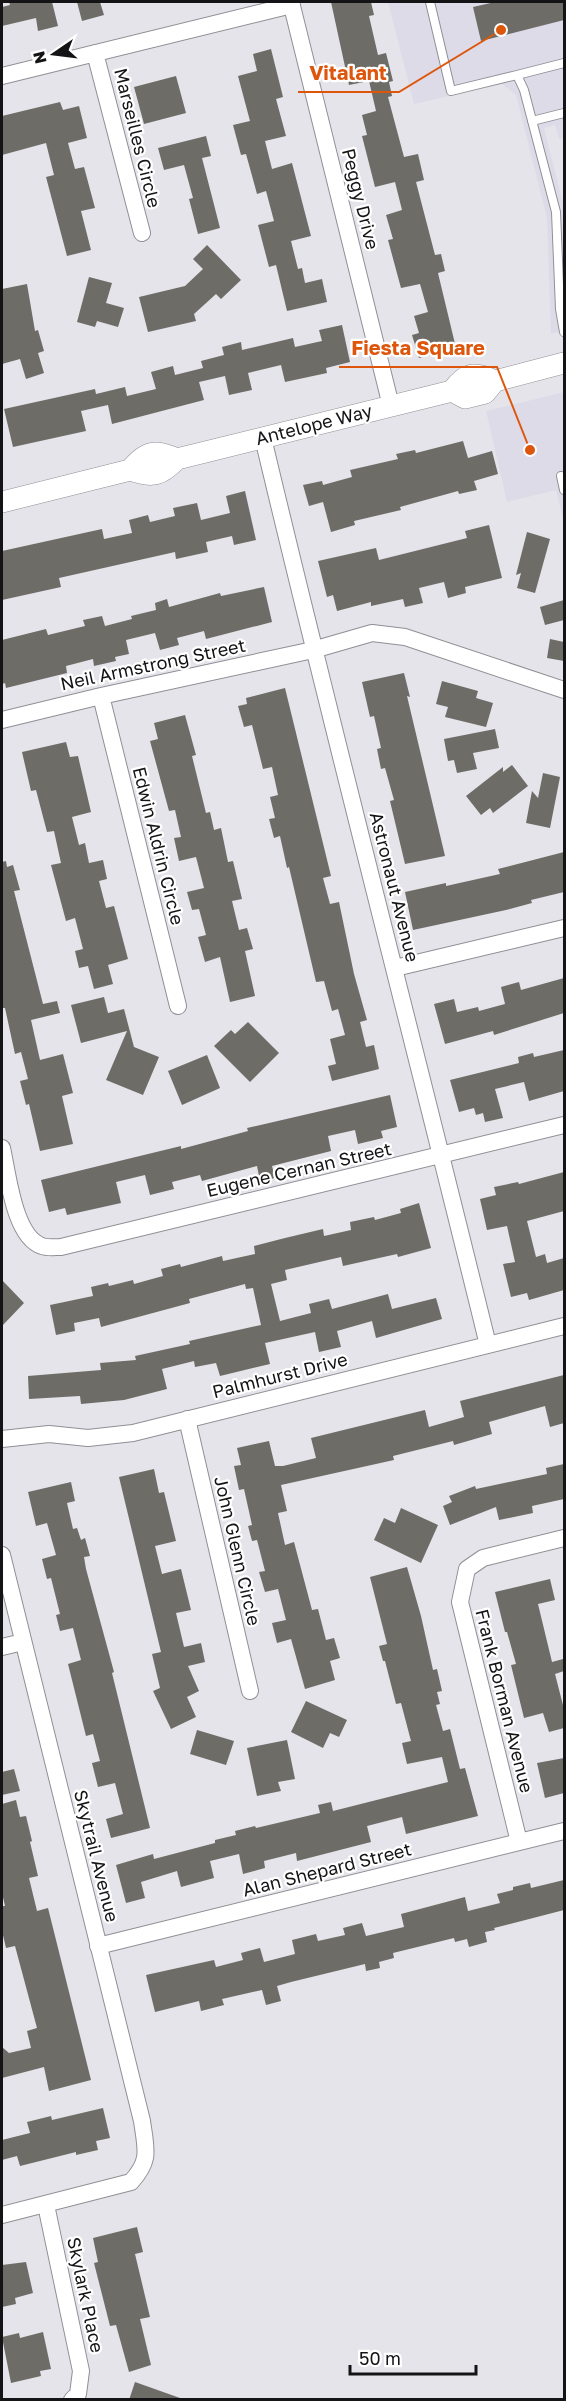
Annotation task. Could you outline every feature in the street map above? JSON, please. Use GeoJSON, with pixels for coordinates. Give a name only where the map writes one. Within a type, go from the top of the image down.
{"type":"FeatureCollection","features":[{"type":"Feature","properties":{"kind":"street"},"geometry":{"type":"LineString","coordinates":[[2,76],[291,3]]}},
{"type":"Feature","properties":{"kind":"street","name":"Peggy Drive"},"geometry":{"type":"LineString","coordinates":[[291,3],[391,406]]}},
{"type":"Feature","properties":{"kind":"street","name":"Marseilles Circle"},"geometry":{"type":"LineString","coordinates":[[95,53],[142,233]]}},
{"type":"Feature","properties":{"kind":"street","name":"Antelope Way"},"geometry":{"type":"LineString","coordinates":[[2,502],[130,470],[143,456],[159,452],[177,459],[452,391],[465,398],[485,393],[495,381],[564,363]]}},
{"type":"Feature","properties":{"kind":"street","name":"Astronaut Avenue"},"geometry":{"type":"LineString","coordinates":[[263,438],[313,650],[395,968],[488,1345]]}},
{"type":"Feature","properties":{"kind":"street","name":"Neil Armstrong Street"},"geometry":{"type":"LineString","coordinates":[[2,720],[313,650],[372,633],[405,637],[564,690]]}},
{"type":"Feature","properties":{"kind":"street","name":"Edwin Aldrin Circle"},"geometry":{"type":"LineString","coordinates":[[101,696],[178,1006]]}},
{"type":"Feature","properties":{"kind":"street"},"geometry":{"type":"LineString","coordinates":[[395,968],[564,928]]}},
{"type":"Feature","properties":{"kind":"street","name":"Eugene Cernan Street"},"geometry":{"type":"LineString","coordinates":[[2,1148],[18,1217],[26,1235],[42,1246],[61,1247],[564,1125]]}},
{"type":"Feature","properties":{"kind":"street","name":"Palmhurst Drive"},"geometry":{"type":"LineString","coordinates":[[2,1440],[49,1434],[88,1438],[133,1433],[564,1326]]}},
{"type":"Feature","properties":{"kind":"street","name":"John Glenn Circle"},"geometry":{"type":"LineString","coordinates":[[187,1419],[250,1691]]}},
{"type":"Feature","properties":{"kind":"street","name":"Frank Borman Avenue"},"geometry":{"type":"LineString","coordinates":[[519,1842],[460,1602],[466,1569],[483,1558],[564,1538]]}},
{"type":"Feature","properties":{"kind":"street","name":"Skytrail Avenue"},"geometry":{"type":"LineString","coordinates":[[2,1555],[142,2121],[146,2148],[144,2168],[131,2182],[46,2205]]}},
{"type":"Feature","properties":{"kind":"street"},"geometry":{"type":"LineString","coordinates":[[2,1647],[23,1642]]}},
{"type":"Feature","properties":{"kind":"street","name":"Alan Shepard Street"},"geometry":{"type":"LineString","coordinates":[[98,1946],[564,1831]]}},
{"type":"Feature","properties":{"kind":"street"},"geometry":{"type":"LineString","coordinates":[[2,2216],[46,2205]]}},
{"type":"Feature","properties":{"kind":"street","name":"Skylark Place"},"geometry":{"type":"LineString","coordinates":[[46,2205],[81,2371],[75,2397]]}},
{"type":"Feature","properties":{"kind":"lane"},"geometry":{"type":"LineString","coordinates":[[430,2],[451,91],[564,63]]}},
{"type":"Feature","properties":{"kind":"lane"},"geometry":{"type":"LineString","coordinates":[[517,75],[524,90],[556,212],[560,309],[564,332]]}},
{"type":"Feature","properties":{"kind":"lane"},"geometry":{"type":"LineString","coordinates":[[532,121],[564,113]]}},
{"type":"Feature","properties":{"kind":"lane"},"geometry":{"type":"LineString","coordinates":[[561,476],[564,490]]}},
{"type":"Feature","properties":{"kind":"shaded area"},"geometry":{"type":"Polygon","coordinates":[[[388,2],[564,2],[564,138],[559,139],[555,125],[544,128],[564,207],[564,331],[551,334],[547,218],[516,95],[502,84],[414,104],[388,2]]]}},
{"type":"Feature","properties":{"kind":"shaded area"},"geometry":{"type":"Polygon","coordinates":[[[564,392],[564,523],[556,490],[507,502],[486,411],[564,392]]]}},
{"type":"Feature","properties":{"kind":"building"},"geometry":{"type":"Polygon","coordinates":[[[9,2],[52,2],[58,26],[38,31],[36,18],[2,26],[2,7],[10,5],[9,2]]]}},
{"type":"Feature","properties":{"kind":"building"},"geometry":{"type":"Polygon","coordinates":[[[77,2],[100,2],[104,15],[82,21],[77,2]]]}},
{"type":"Feature","properties":{"kind":"building"},"geometry":{"type":"Polygon","coordinates":[[[331,2],[371,2],[374,15],[369,16],[378,55],[386,53],[393,81],[389,82],[392,96],[388,97],[404,157],[418,154],[424,180],[416,182],[435,255],[441,254],[445,271],[438,273],[456,348],[419,358],[412,335],[419,333],[414,316],[428,312],[420,284],[401,288],[388,240],[393,239],[386,215],[402,210],[395,182],[375,187],[362,136],[367,135],[362,115],[376,111],[369,81],[349,85],[331,2]]]}},
{"type":"Feature","properties":{"kind":"building"},"geometry":{"type":"Polygon","coordinates":[[[495,2],[564,2],[564,20],[481,41],[473,7],[495,2]]]}},
{"type":"Feature","properties":{"kind":"building"},"geometry":{"type":"Polygon","coordinates":[[[271,49],[283,97],[276,99],[286,136],[265,141],[272,169],[292,163],[311,236],[291,241],[298,269],[302,268],[305,283],[322,279],[327,302],[287,311],[276,265],[269,267],[258,225],[274,221],[266,191],[257,194],[246,154],[241,155],[233,125],[250,121],[238,76],[257,71],[253,54],[271,49]]]}},
{"type":"Feature","properties":{"kind":"building"},"geometry":{"type":"Polygon","coordinates":[[[176,76],[186,113],[144,124],[134,87],[176,76]]]}},
{"type":"Feature","properties":{"kind":"building"},"geometry":{"type":"Polygon","coordinates":[[[60,102],[63,110],[79,106],[87,138],[68,143],[75,169],[84,167],[95,208],[81,211],[91,250],[67,256],[46,177],[54,175],[46,143],[2,155],[2,116],[60,102]]]}},
{"type":"Feature","properties":{"kind":"building"},"geometry":{"type":"Polygon","coordinates":[[[206,136],[211,156],[202,158],[220,228],[198,234],[189,199],[193,198],[184,165],[164,170],[158,148],[206,136]]]}},
{"type":"Feature","properties":{"kind":"building"},"geometry":{"type":"Polygon","coordinates":[[[207,245],[241,280],[221,299],[216,294],[194,314],[196,321],[148,332],[139,297],[185,286],[203,269],[193,259],[207,245]]]}},
{"type":"Feature","properties":{"kind":"building"},"geometry":{"type":"Polygon","coordinates":[[[89,277],[112,283],[106,303],[124,308],[118,327],[97,321],[95,327],[77,322],[89,277]]]}},
{"type":"Feature","properties":{"kind":"building"},"geometry":{"type":"Polygon","coordinates":[[[27,284],[35,331],[38,330],[44,351],[38,353],[44,373],[26,379],[20,359],[2,364],[2,289],[27,284]]]}},
{"type":"Feature","properties":{"kind":"building"},"geometry":{"type":"Polygon","coordinates":[[[342,325],[350,362],[326,368],[327,373],[285,382],[281,365],[248,373],[252,390],[229,395],[225,376],[199,382],[204,400],[112,424],[108,405],[81,411],[86,431],[13,447],[4,409],[95,389],[96,394],[125,387],[127,396],[156,389],[151,372],[173,366],[175,375],[203,368],[201,361],[224,355],[222,347],[241,342],[242,350],[293,338],[295,347],[322,341],[319,330],[342,325]]]}},
{"type":"Feature","properties":{"kind":"building"},"geometry":{"type":"Polygon","coordinates":[[[463,441],[468,458],[492,451],[498,474],[474,481],[477,490],[459,494],[458,491],[400,507],[401,510],[354,521],[355,525],[331,532],[323,502],[309,506],[303,485],[322,481],[323,485],[352,477],[350,470],[398,459],[396,454],[415,450],[416,453],[463,441]]]}},
{"type":"Feature","properties":{"kind":"building"},"geometry":{"type":"Polygon","coordinates":[[[245,491],[256,540],[234,545],[232,536],[206,542],[208,552],[176,559],[175,552],[59,578],[61,587],[2,600],[2,551],[102,529],[104,539],[132,533],[129,520],[148,515],[150,522],[175,516],[173,508],[197,503],[201,520],[230,513],[226,496],[245,491]]]}},
{"type":"Feature","properties":{"kind":"building"},"geometry":{"type":"Polygon","coordinates":[[[489,525],[502,578],[465,587],[466,593],[448,598],[444,582],[419,588],[423,603],[405,607],[403,599],[371,606],[371,602],[337,611],[333,595],[327,597],[318,561],[376,548],[379,560],[467,538],[465,531],[489,525]]]}},
{"type":"Feature","properties":{"kind":"building"},"geometry":{"type":"Polygon","coordinates":[[[527,532],[550,539],[535,593],[517,588],[521,573],[516,575],[527,532]]]}},
{"type":"Feature","properties":{"kind":"building"},"geometry":{"type":"Polygon","coordinates":[[[264,587],[272,622],[206,639],[204,631],[177,638],[179,645],[160,650],[155,633],[126,640],[129,654],[115,657],[116,661],[94,666],[93,659],[66,666],[67,673],[6,688],[5,683],[2,684],[2,640],[46,629],[48,635],[85,626],[83,620],[102,616],[105,626],[156,610],[155,603],[167,599],[169,607],[220,593],[221,596],[264,587]]]}},
{"type":"Feature","properties":{"kind":"building"},"geometry":{"type":"Polygon","coordinates":[[[564,600],[564,620],[545,625],[540,607],[564,600]]]}},
{"type":"Feature","properties":{"kind":"building"},"geometry":{"type":"Polygon","coordinates":[[[550,639],[564,642],[564,661],[547,658],[550,639]]]}},
{"type":"Feature","properties":{"kind":"building"},"geometry":{"type":"Polygon","coordinates":[[[404,673],[410,697],[407,696],[445,856],[405,864],[390,801],[394,800],[385,768],[381,769],[377,749],[381,748],[374,716],[370,717],[362,682],[404,673]]]}},
{"type":"Feature","properties":{"kind":"building"},"geometry":{"type":"Polygon","coordinates":[[[442,681],[478,691],[476,698],[493,703],[486,727],[445,717],[448,707],[436,704],[442,681]]]}},
{"type":"Feature","properties":{"kind":"building"},"geometry":{"type":"Polygon","coordinates":[[[285,688],[331,876],[323,878],[330,904],[339,902],[354,974],[367,1020],[360,1022],[366,1047],[374,1045],[379,1069],[332,1081],[328,1066],[336,1064],[330,1039],[345,1035],[338,1009],[332,1011],[324,981],[316,982],[280,836],[274,838],[269,819],[275,818],[270,797],[278,795],[272,767],[263,769],[252,725],[244,727],[238,706],[247,704],[246,698],[285,688]]]}},
{"type":"Feature","properties":{"kind":"building"},"geometry":{"type":"Polygon","coordinates":[[[185,715],[196,755],[192,756],[206,813],[210,812],[214,830],[221,828],[228,862],[233,861],[242,899],[232,901],[239,930],[247,928],[253,949],[245,951],[255,996],[230,1002],[220,957],[205,962],[198,937],[206,935],[199,909],[192,910],[187,892],[204,888],[196,857],[179,861],[174,838],[181,837],[175,810],[169,811],[150,741],[158,739],[154,723],[185,715]]]}},
{"type":"Feature","properties":{"kind":"building"},"geometry":{"type":"Polygon","coordinates":[[[495,729],[499,748],[473,753],[477,769],[457,773],[454,760],[448,761],[444,739],[495,729]]]}},
{"type":"Feature","properties":{"kind":"building"},"geometry":{"type":"Polygon","coordinates":[[[66,742],[70,757],[78,756],[91,812],[72,817],[79,845],[85,843],[89,863],[103,860],[107,879],[99,881],[106,908],[114,906],[128,959],[108,965],[113,984],[94,989],[88,966],[79,968],[75,951],[83,949],[75,918],[66,921],[51,865],[61,863],[54,831],[47,832],[36,790],[31,791],[22,752],[66,742]]]}},
{"type":"Feature","properties":{"kind":"building"},"geometry":{"type":"Polygon","coordinates":[[[512,765],[528,786],[493,813],[490,808],[481,815],[466,796],[503,767],[503,772],[512,765]]]}},
{"type":"Feature","properties":{"kind":"building"},"geometry":{"type":"Polygon","coordinates":[[[543,773],[560,777],[550,828],[526,823],[532,791],[538,798],[543,773]]]}},
{"type":"Feature","properties":{"kind":"building"},"geometry":{"type":"Polygon","coordinates":[[[564,852],[564,892],[531,900],[532,903],[506,910],[413,930],[405,892],[500,874],[498,869],[564,852]]]}},
{"type":"Feature","properties":{"kind":"building"},"geometry":{"type":"Polygon","coordinates":[[[6,861],[7,867],[13,865],[20,890],[14,891],[43,1004],[57,1001],[60,1013],[31,1020],[40,1060],[63,1054],[73,1093],[62,1096],[73,1144],[40,1151],[29,1104],[26,1105],[20,1081],[28,1079],[21,1052],[15,1054],[5,1008],[2,1008],[2,862],[6,861]]]}},
{"type":"Feature","properties":{"kind":"building"},"geometry":{"type":"Polygon","coordinates":[[[564,978],[564,1013],[494,1035],[493,1031],[445,1044],[434,1004],[454,999],[457,1012],[478,1007],[479,1011],[505,1004],[501,987],[519,982],[521,990],[564,978]]]}},
{"type":"Feature","properties":{"kind":"building"},"geometry":{"type":"Polygon","coordinates":[[[104,997],[108,1013],[124,1009],[134,1047],[159,1057],[143,1095],[106,1080],[127,1031],[81,1043],[71,1005],[104,997]]]}},
{"type":"Feature","properties":{"kind":"building"},"geometry":{"type":"Polygon","coordinates":[[[248,1022],[279,1053],[250,1082],[214,1046],[231,1030],[235,1034],[248,1022]]]}},
{"type":"Feature","properties":{"kind":"building"},"geometry":{"type":"Polygon","coordinates":[[[564,1050],[564,1091],[529,1101],[524,1082],[495,1089],[503,1118],[485,1122],[483,1113],[476,1115],[474,1108],[459,1112],[450,1080],[519,1063],[518,1057],[533,1053],[534,1057],[564,1050]]]}},
{"type":"Feature","properties":{"kind":"building"},"geometry":{"type":"Polygon","coordinates":[[[207,1055],[220,1088],[182,1105],[168,1071],[207,1055]]]}},
{"type":"Feature","properties":{"kind":"building"},"geometry":{"type":"Polygon","coordinates":[[[390,1095],[397,1127],[381,1131],[383,1138],[358,1144],[355,1130],[328,1136],[331,1151],[272,1166],[275,1178],[260,1181],[257,1166],[202,1181],[200,1175],[172,1182],[174,1189],[150,1195],[145,1175],[116,1182],[121,1203],[67,1215],[65,1208],[49,1212],[41,1180],[181,1146],[181,1149],[248,1131],[247,1128],[390,1095]]]}},
{"type":"Feature","properties":{"kind":"building"},"geometry":{"type":"Polygon","coordinates":[[[564,1172],[564,1211],[527,1221],[536,1257],[545,1254],[547,1263],[564,1258],[564,1290],[529,1300],[527,1293],[511,1297],[503,1264],[515,1262],[507,1226],[487,1230],[480,1199],[496,1195],[494,1187],[518,1182],[519,1184],[564,1172]]]}},
{"type":"Feature","properties":{"kind":"building"},"geometry":{"type":"Polygon","coordinates":[[[419,1203],[431,1248],[398,1257],[397,1254],[343,1266],[341,1257],[285,1270],[287,1280],[271,1284],[280,1321],[311,1313],[309,1304],[329,1299],[332,1309],[388,1294],[392,1309],[436,1298],[442,1319],[376,1338],[372,1321],[337,1331],[341,1347],[319,1352],[315,1332],[265,1343],[270,1364],[220,1376],[216,1363],[195,1367],[194,1361],[162,1369],[167,1389],[124,1400],[81,1404],[80,1396],[29,1399],[28,1376],[101,1370],[100,1363],[136,1360],[135,1356],[261,1325],[253,1288],[246,1289],[245,1284],[189,1299],[190,1303],[101,1327],[99,1318],[74,1323],[75,1331],[56,1335],[50,1305],[93,1296],[91,1287],[108,1283],[109,1286],[133,1280],[134,1284],[163,1276],[161,1269],[180,1264],[181,1267],[222,1256],[223,1261],[255,1254],[254,1246],[323,1229],[324,1236],[351,1230],[350,1222],[374,1217],[375,1220],[401,1213],[400,1209],[419,1203]]]}},
{"type":"Feature","properties":{"kind":"building"},"geometry":{"type":"Polygon","coordinates":[[[2,1280],[24,1303],[2,1326],[2,1280]]]}},
{"type":"Feature","properties":{"kind":"building"},"geometry":{"type":"Polygon","coordinates":[[[564,1375],[564,1423],[550,1427],[545,1406],[489,1422],[492,1434],[454,1445],[453,1441],[393,1456],[394,1460],[281,1485],[287,1511],[278,1513],[285,1545],[294,1542],[312,1610],[318,1609],[326,1640],[334,1638],[340,1658],[330,1661],[335,1680],[305,1689],[291,1639],[277,1643],[272,1623],[286,1620],[278,1589],[265,1592],[259,1572],[265,1571],[257,1540],[252,1541],[248,1526],[252,1525],[244,1489],[239,1490],[234,1466],[241,1465],[237,1448],[269,1441],[275,1466],[283,1466],[316,1458],[311,1438],[425,1410],[429,1427],[464,1417],[460,1401],[564,1375]]]}},
{"type":"Feature","properties":{"kind":"building"},"geometry":{"type":"Polygon","coordinates":[[[564,1464],[564,1499],[532,1506],[533,1513],[499,1520],[496,1507],[450,1525],[443,1506],[452,1502],[449,1496],[475,1486],[476,1489],[547,1474],[546,1468],[564,1464]]]}},
{"type":"Feature","properties":{"kind":"building"},"geometry":{"type":"Polygon","coordinates":[[[154,1469],[159,1493],[164,1492],[176,1541],[155,1546],[162,1574],[181,1569],[191,1610],[176,1613],[184,1647],[201,1643],[205,1662],[188,1666],[199,1691],[187,1697],[196,1717],[171,1729],[153,1691],[160,1688],[152,1654],[161,1652],[119,1477],[154,1469]]]}},
{"type":"Feature","properties":{"kind":"building"},"geometry":{"type":"Polygon","coordinates":[[[71,1482],[75,1501],[67,1503],[73,1529],[77,1528],[81,1540],[85,1538],[90,1556],[84,1557],[86,1569],[114,1672],[112,1673],[150,1828],[111,1838],[106,1819],[123,1814],[115,1783],[98,1787],[92,1763],[100,1761],[93,1734],[86,1736],[68,1664],[81,1660],[73,1628],[60,1631],[56,1615],[60,1614],[51,1578],[47,1579],[42,1559],[56,1555],[47,1523],[36,1526],[28,1492],[71,1482]]]}},
{"type":"Feature","properties":{"kind":"building"},"geometry":{"type":"Polygon","coordinates":[[[401,1508],[438,1525],[421,1563],[374,1540],[384,1518],[395,1523],[401,1508]]]}},
{"type":"Feature","properties":{"kind":"building"},"geometry":{"type":"Polygon","coordinates":[[[407,1567],[433,1670],[437,1669],[442,1691],[437,1692],[440,1704],[436,1705],[443,1731],[450,1729],[460,1769],[465,1768],[478,1816],[406,1834],[402,1817],[367,1826],[371,1842],[297,1861],[296,1853],[264,1861],[265,1868],[243,1874],[239,1854],[210,1861],[214,1878],[181,1887],[177,1871],[141,1882],[145,1898],[126,1903],[116,1865],[153,1854],[154,1859],[215,1843],[215,1840],[236,1835],[235,1831],[320,1813],[318,1805],[331,1802],[333,1811],[448,1782],[442,1757],[407,1764],[402,1743],[411,1741],[401,1703],[396,1704],[379,1646],[387,1644],[370,1577],[407,1567]]]}},
{"type":"Feature","properties":{"kind":"building"},"geometry":{"type":"Polygon","coordinates":[[[550,1579],[555,1600],[538,1604],[552,1662],[563,1659],[564,1671],[555,1674],[564,1709],[564,1728],[549,1732],[543,1713],[524,1718],[511,1665],[516,1664],[495,1592],[550,1579]]]}},
{"type":"Feature","properties":{"kind":"building"},"geometry":{"type":"Polygon","coordinates":[[[306,1701],[347,1720],[339,1737],[330,1733],[323,1748],[291,1732],[306,1701]]]}},
{"type":"Feature","properties":{"kind":"building"},"geometry":{"type":"Polygon","coordinates":[[[197,1730],[234,1741],[226,1765],[190,1754],[197,1730]]]}},
{"type":"Feature","properties":{"kind":"building"},"geometry":{"type":"Polygon","coordinates":[[[287,1740],[295,1779],[278,1782],[281,1791],[257,1796],[247,1748],[287,1740]]]}},
{"type":"Feature","properties":{"kind":"building"},"geometry":{"type":"Polygon","coordinates":[[[564,1758],[564,1793],[545,1798],[537,1763],[564,1758]]]}},
{"type":"Feature","properties":{"kind":"building"},"geometry":{"type":"Polygon","coordinates":[[[14,1769],[20,1791],[2,1795],[2,1772],[14,1769]]]}},
{"type":"Feature","properties":{"kind":"building"},"geometry":{"type":"Polygon","coordinates":[[[16,1800],[20,1817],[26,1816],[32,1841],[30,1842],[38,1876],[29,1878],[37,1911],[48,1908],[91,2080],[49,2091],[44,2067],[2,2078],[2,2047],[9,2053],[31,2048],[27,2031],[37,2028],[15,1946],[6,1948],[2,1931],[2,1906],[5,1906],[2,1893],[2,1804],[16,1800]]]}},
{"type":"Feature","properties":{"kind":"building"},"geometry":{"type":"Polygon","coordinates":[[[564,1880],[564,1910],[494,1928],[495,1930],[485,1932],[487,1942],[469,1947],[467,1939],[455,1942],[454,1938],[393,1953],[394,1958],[379,1962],[380,1968],[366,1971],[365,1964],[291,1982],[277,1986],[281,2001],[266,2005],[262,1990],[222,1999],[224,2005],[201,2011],[199,2001],[155,2012],[146,1975],[214,1960],[216,1967],[243,1960],[241,1953],[260,1948],[264,1962],[295,1954],[292,1940],[316,1934],[318,1941],[345,1935],[343,1928],[362,1923],[366,1936],[404,1927],[401,1914],[465,1897],[468,1911],[500,1903],[497,1894],[513,1890],[513,1887],[530,1883],[531,1888],[564,1880]]]}},
{"type":"Feature","properties":{"kind":"building"},"geometry":{"type":"Polygon","coordinates":[[[103,2108],[110,2138],[96,2141],[98,2150],[76,2155],[76,2152],[20,2166],[17,2156],[2,2160],[2,2140],[30,2133],[27,2122],[51,2116],[52,2120],[103,2108]]]}},
{"type":"Feature","properties":{"kind":"building"},"geometry":{"type":"Polygon","coordinates":[[[137,2227],[143,2252],[135,2254],[150,2317],[140,2319],[151,2365],[129,2372],[116,2325],[110,2326],[94,2263],[98,2262],[93,2238],[137,2227]]]}},
{"type":"Feature","properties":{"kind":"building"},"geometry":{"type":"Polygon","coordinates":[[[26,2262],[33,2293],[15,2298],[16,2304],[2,2307],[2,2265],[26,2262]]]}},
{"type":"Feature","properties":{"kind":"building"},"geometry":{"type":"Polygon","coordinates":[[[43,2332],[51,2369],[40,2371],[41,2376],[11,2383],[2,2337],[19,2333],[20,2338],[43,2332]]]}},
{"type":"Feature","properties":{"kind":"building"},"geometry":{"type":"Polygon","coordinates":[[[135,2382],[180,2398],[180,2400],[129,2400],[135,2382]]]}},
{"type":"Feature","properties":{"kind":"place","name":"Vitalant"},"geometry":{"type":"Point","coordinates":[501,30]}},
{"type":"Feature","properties":{"kind":"place","name":"Fiesta Square"},"geometry":{"type":"Point","coordinates":[530,450]}}]}
